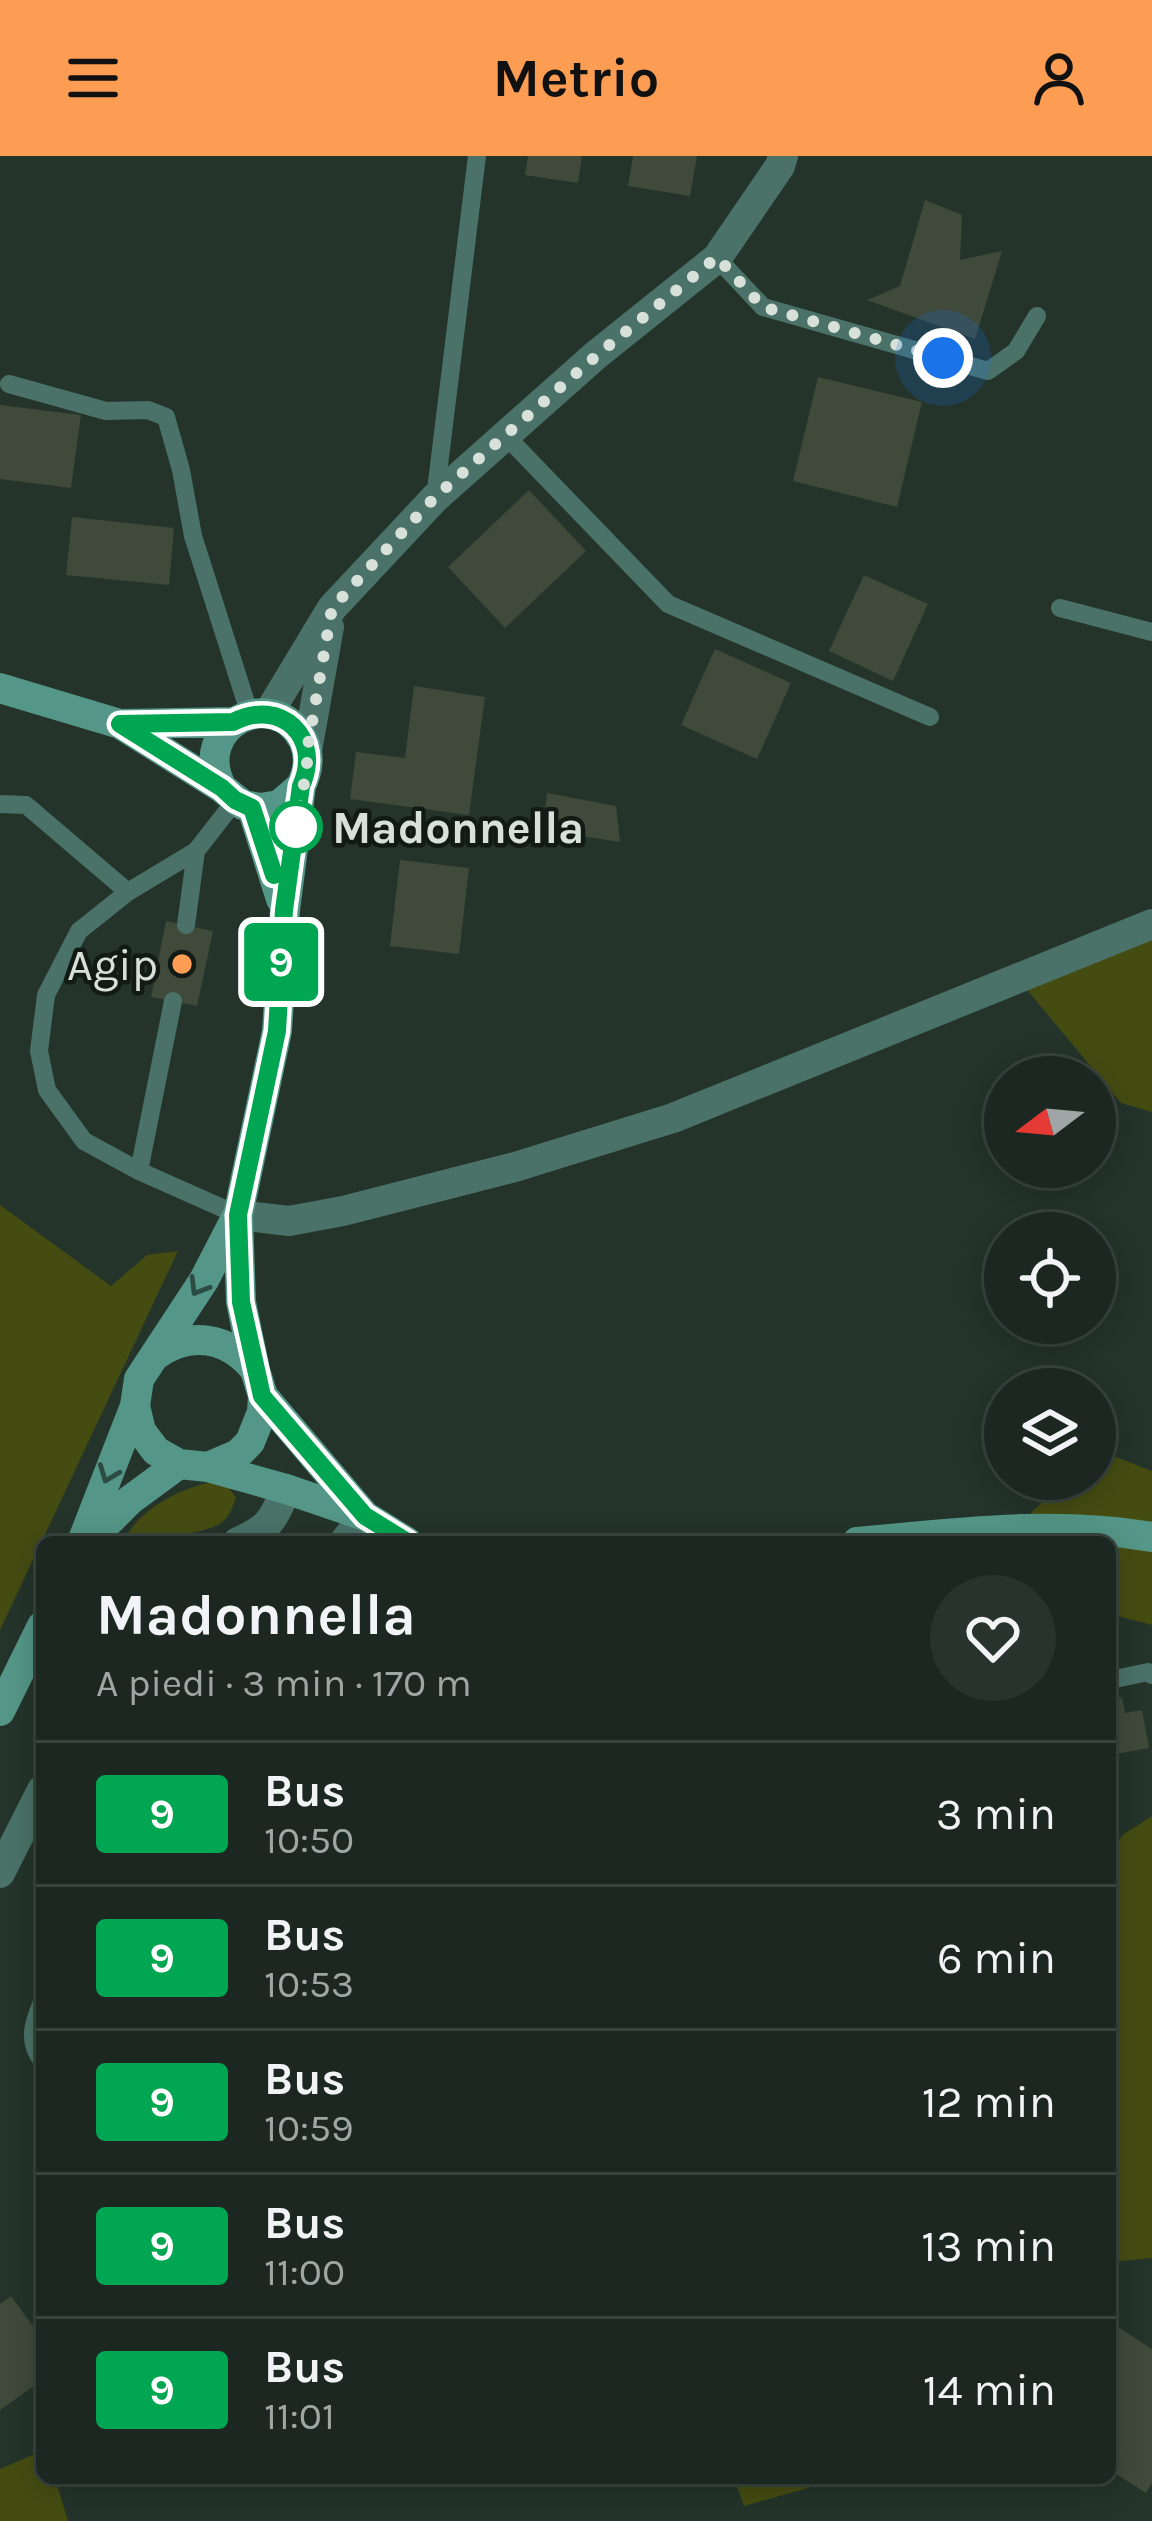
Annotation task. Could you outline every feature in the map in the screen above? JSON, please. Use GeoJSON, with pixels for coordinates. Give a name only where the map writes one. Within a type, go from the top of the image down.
{"type":"FeatureCollection","features":[{"type":"Feature","properties":{"kind":"main road"},"geometry":{"type":"LineString","coordinates":[[0,688],[120,724],[236,799],[279,805],[301,786]]}},
{"type":"Feature","properties":{"kind":"main road"},"geometry":{"type":"LineString","coordinates":[[251,717],[221,736],[214,752],[214,771],[236,799],[284,910]]}},
{"type":"Feature","properties":{"kind":"main road"},"geometry":{"type":"LineString","coordinates":[[91,1536],[130,1500],[193,1466],[238,1454],[250,1442],[262,1412],[241,1302],[238,1215],[277,1031],[284,910],[301,786],[308,769],[307,751],[286,720],[251,717],[120,724]]}},
{"type":"Feature","properties":{"kind":"main road"},"geometry":{"type":"LineString","coordinates":[[87,1536],[135,1406],[139,1379],[204,1280],[238,1215]]}},
{"type":"Feature","properties":{"kind":"main road"},"geometry":{"type":"LineString","coordinates":[[154,1356],[179,1342],[208,1339],[235,1350],[365,1516]]}},
{"type":"Feature","properties":{"kind":"main road"},"geometry":{"type":"LineString","coordinates":[[135,1406],[141,1431],[156,1451],[365,1516],[397,1536]]}},
{"type":"Feature","properties":{"kind":"main road"},"geometry":{"type":"LineString","coordinates":[[924,1536],[990,1530],[1114,1531],[1152,1537]]}},
{"type":"Feature","properties":{"kind":"main road"},"geometry":{"type":"LineString","coordinates":[[0,1711],[36,1638]]}},
{"type":"Feature","properties":{"kind":"street"},"geometry":{"type":"LineString","coordinates":[[251,717],[332,608],[435,497],[717,257],[783,156]]}},
{"type":"Feature","properties":{"kind":"street"},"geometry":{"type":"LineString","coordinates":[[307,751],[332,608]]}},
{"type":"Feature","properties":{"kind":"street"},"geometry":{"type":"LineString","coordinates":[[238,1215],[289,1221],[343,1211],[515,1167],[673,1118],[1152,923]]}},
{"type":"Feature","properties":{"kind":"street"},"geometry":{"type":"LineString","coordinates":[[250,1536],[275,1516],[286,1489]]}},
{"type":"Feature","properties":{"kind":"street"},"geometry":{"type":"LineString","coordinates":[[349,1536],[365,1516]]}},
{"type":"Feature","properties":{"kind":"street"},"geometry":{"type":"LineString","coordinates":[[0,1873],[36,1802]]}},
{"type":"Feature","properties":{"kind":"lane"},"geometry":{"type":"LineString","coordinates":[[435,497],[477,156]]}},
{"type":"Feature","properties":{"kind":"lane"},"geometry":{"type":"LineString","coordinates":[[717,257],[763,307],[988,371],[1016,351],[1037,316]]}},
{"type":"Feature","properties":{"kind":"lane"},"geometry":{"type":"LineString","coordinates":[[9,384],[106,411],[148,410],[166,417],[193,536],[251,717]]}},
{"type":"Feature","properties":{"kind":"lane"},"geometry":{"type":"LineString","coordinates":[[505,435],[668,604],[930,717]]}},
{"type":"Feature","properties":{"kind":"lane"},"geometry":{"type":"LineString","coordinates":[[1060,608],[1152,632]]}},
{"type":"Feature","properties":{"kind":"lane"},"geometry":{"type":"LineString","coordinates":[[236,799],[196,851],[128,892],[79,931],[46,995],[39,1051],[46,1090],[84,1141],[238,1215]]}},
{"type":"Feature","properties":{"kind":"lane"},"geometry":{"type":"LineString","coordinates":[[0,804],[26,805],[128,892]]}},
{"type":"Feature","properties":{"kind":"lane"},"geometry":{"type":"LineString","coordinates":[[186,926],[196,851]]}},
{"type":"Feature","properties":{"kind":"lane"},"geometry":{"type":"LineString","coordinates":[[139,1171],[173,1001]]}},
{"type":"Feature","properties":{"kind":"lane"},"geometry":{"type":"LineString","coordinates":[[1116,1678],[1152,1675]]}},
{"type":"Feature","properties":{"kind":"lane"},"geometry":{"type":"LineString","coordinates":[[36,2018],[31,2032],[36,2051]]}},
{"type":"Feature","properties":{"kind":"green space"},"geometry":{"type":"Polygon","coordinates":[[[1152,932],[1152,1112],[1121,1103],[1116,1097],[1116,1056],[1082,1056],[1024,986],[1152,932]]]}},
{"type":"Feature","properties":{"kind":"green space"},"geometry":{"type":"Polygon","coordinates":[[[0,1205],[111,1286],[147,1255],[178,1251],[44,1536],[36,1536],[36,1553],[0,1630],[0,1205]]]}},
{"type":"Feature","properties":{"kind":"green space"},"geometry":{"type":"Polygon","coordinates":[[[1116,1457],[1152,1471],[1152,1625],[1116,1616],[1116,1536],[1009,1536],[1044,1501],[1116,1500],[1116,1457]]]}},
{"type":"Feature","properties":{"kind":"green space"},"geometry":{"type":"Polygon","coordinates":[[[212,1482],[227,1485],[236,1498],[229,1515],[213,1527],[176,1536],[127,1536],[138,1520],[186,1490],[212,1482]]]}},
{"type":"Feature","properties":{"kind":"green space"},"geometry":{"type":"Polygon","coordinates":[[[1152,1816],[1152,2258],[1116,2261],[1116,1844],[1152,1816]]]}},
{"type":"Feature","properties":{"kind":"green space"},"geometry":{"type":"Polygon","coordinates":[[[36,2454],[36,2484],[57,2484],[68,2521],[0,2521],[0,2469],[36,2454]]]}},
{"type":"Feature","properties":{"kind":"green space"},"geometry":{"type":"Polygon","coordinates":[[[736,2484],[822,2484],[744,2506],[736,2484]]]}},
{"type":"Feature","properties":{"kind":"building"},"geometry":{"type":"Polygon","coordinates":[[[528,156],[582,156],[578,183],[525,175],[528,156]]]}},
{"type":"Feature","properties":{"kind":"building"},"geometry":{"type":"Polygon","coordinates":[[[633,156],[697,156],[690,196],[628,186],[633,156]]]}},
{"type":"Feature","properties":{"kind":"building"},"geometry":{"type":"Polygon","coordinates":[[[925,200],[962,215],[960,260],[1002,251],[975,339],[867,300],[900,286],[925,200]]]}},
{"type":"Feature","properties":{"kind":"building"},"geometry":{"type":"Polygon","coordinates":[[[818,377],[922,402],[897,507],[793,481],[818,377]]]}},
{"type":"Feature","properties":{"kind":"building"},"geometry":{"type":"Polygon","coordinates":[[[0,405],[81,415],[71,488],[0,479],[0,405]]]}},
{"type":"Feature","properties":{"kind":"building"},"geometry":{"type":"Polygon","coordinates":[[[529,490],[586,551],[505,628],[448,567],[529,490]]]}},
{"type":"Feature","properties":{"kind":"building"},"geometry":{"type":"Polygon","coordinates":[[[72,517],[174,528],[169,585],[66,575],[72,517]]]}},
{"type":"Feature","properties":{"kind":"building"},"geometry":{"type":"Polygon","coordinates":[[[864,575],[928,604],[893,681],[829,651],[864,575]]]}},
{"type":"Feature","properties":{"kind":"building"},"geometry":{"type":"Polygon","coordinates":[[[715,649],[791,683],[757,759],[681,725],[715,649]]]}},
{"type":"Feature","properties":{"kind":"building"},"geometry":{"type":"Polygon","coordinates":[[[414,686],[485,697],[469,815],[350,799],[356,752],[405,758],[414,686]]]}},
{"type":"Feature","properties":{"kind":"building"},"geometry":{"type":"Polygon","coordinates":[[[547,793],[616,806],[620,842],[543,830],[547,793]]]}},
{"type":"Feature","properties":{"kind":"building"},"geometry":{"type":"Polygon","coordinates":[[[400,860],[469,868],[459,954],[390,946],[400,860]]]}},
{"type":"Feature","properties":{"kind":"building","name":"Agip"},"geometry":{"type":"Polygon","coordinates":[[[166,921],[213,931],[197,1006],[151,997],[166,921]]]}},
{"type":"Feature","properties":{"kind":"building"},"geometry":{"type":"Polygon","coordinates":[[[1122,1697],[1125,1713],[1142,1710],[1149,1748],[1116,1754],[1116,1698],[1122,1697]]]}},
{"type":"Feature","properties":{"kind":"building"},"geometry":{"type":"Polygon","coordinates":[[[11,2296],[36,2331],[36,2384],[0,2410],[0,2304],[11,2296]]]}},
{"type":"Feature","properties":{"kind":"building"},"geometry":{"type":"Polygon","coordinates":[[[1116,2326],[1152,2349],[1152,2483],[1146,2493],[1116,2474],[1116,2326]]]}},
{"type":"Feature","properties":{"kind":"bus line","name":"9"},"geometry":{"type":"LineString","coordinates":[[274,875],[252,808],[120,724],[233,722],[268,714],[286,720],[300,734],[307,751],[284,910],[277,1031],[238,1215],[241,1302],[262,1396],[365,1516],[397,1536]]}},
{"type":"Feature","properties":{"kind":"place","name":"Madonnella"},"geometry":{"type":"Point","coordinates":[296,827]}},
{"type":"Feature","properties":{"kind":"place","name":"Agip"},"geometry":{"type":"Point","coordinates":[182,964]}},
{"type":"Feature","properties":{"kind":"route"},"geometry":{"type":"LineString","coordinates":[[296,827],[332,608],[435,497],[717,257],[763,307],[943,358]]}}]}
